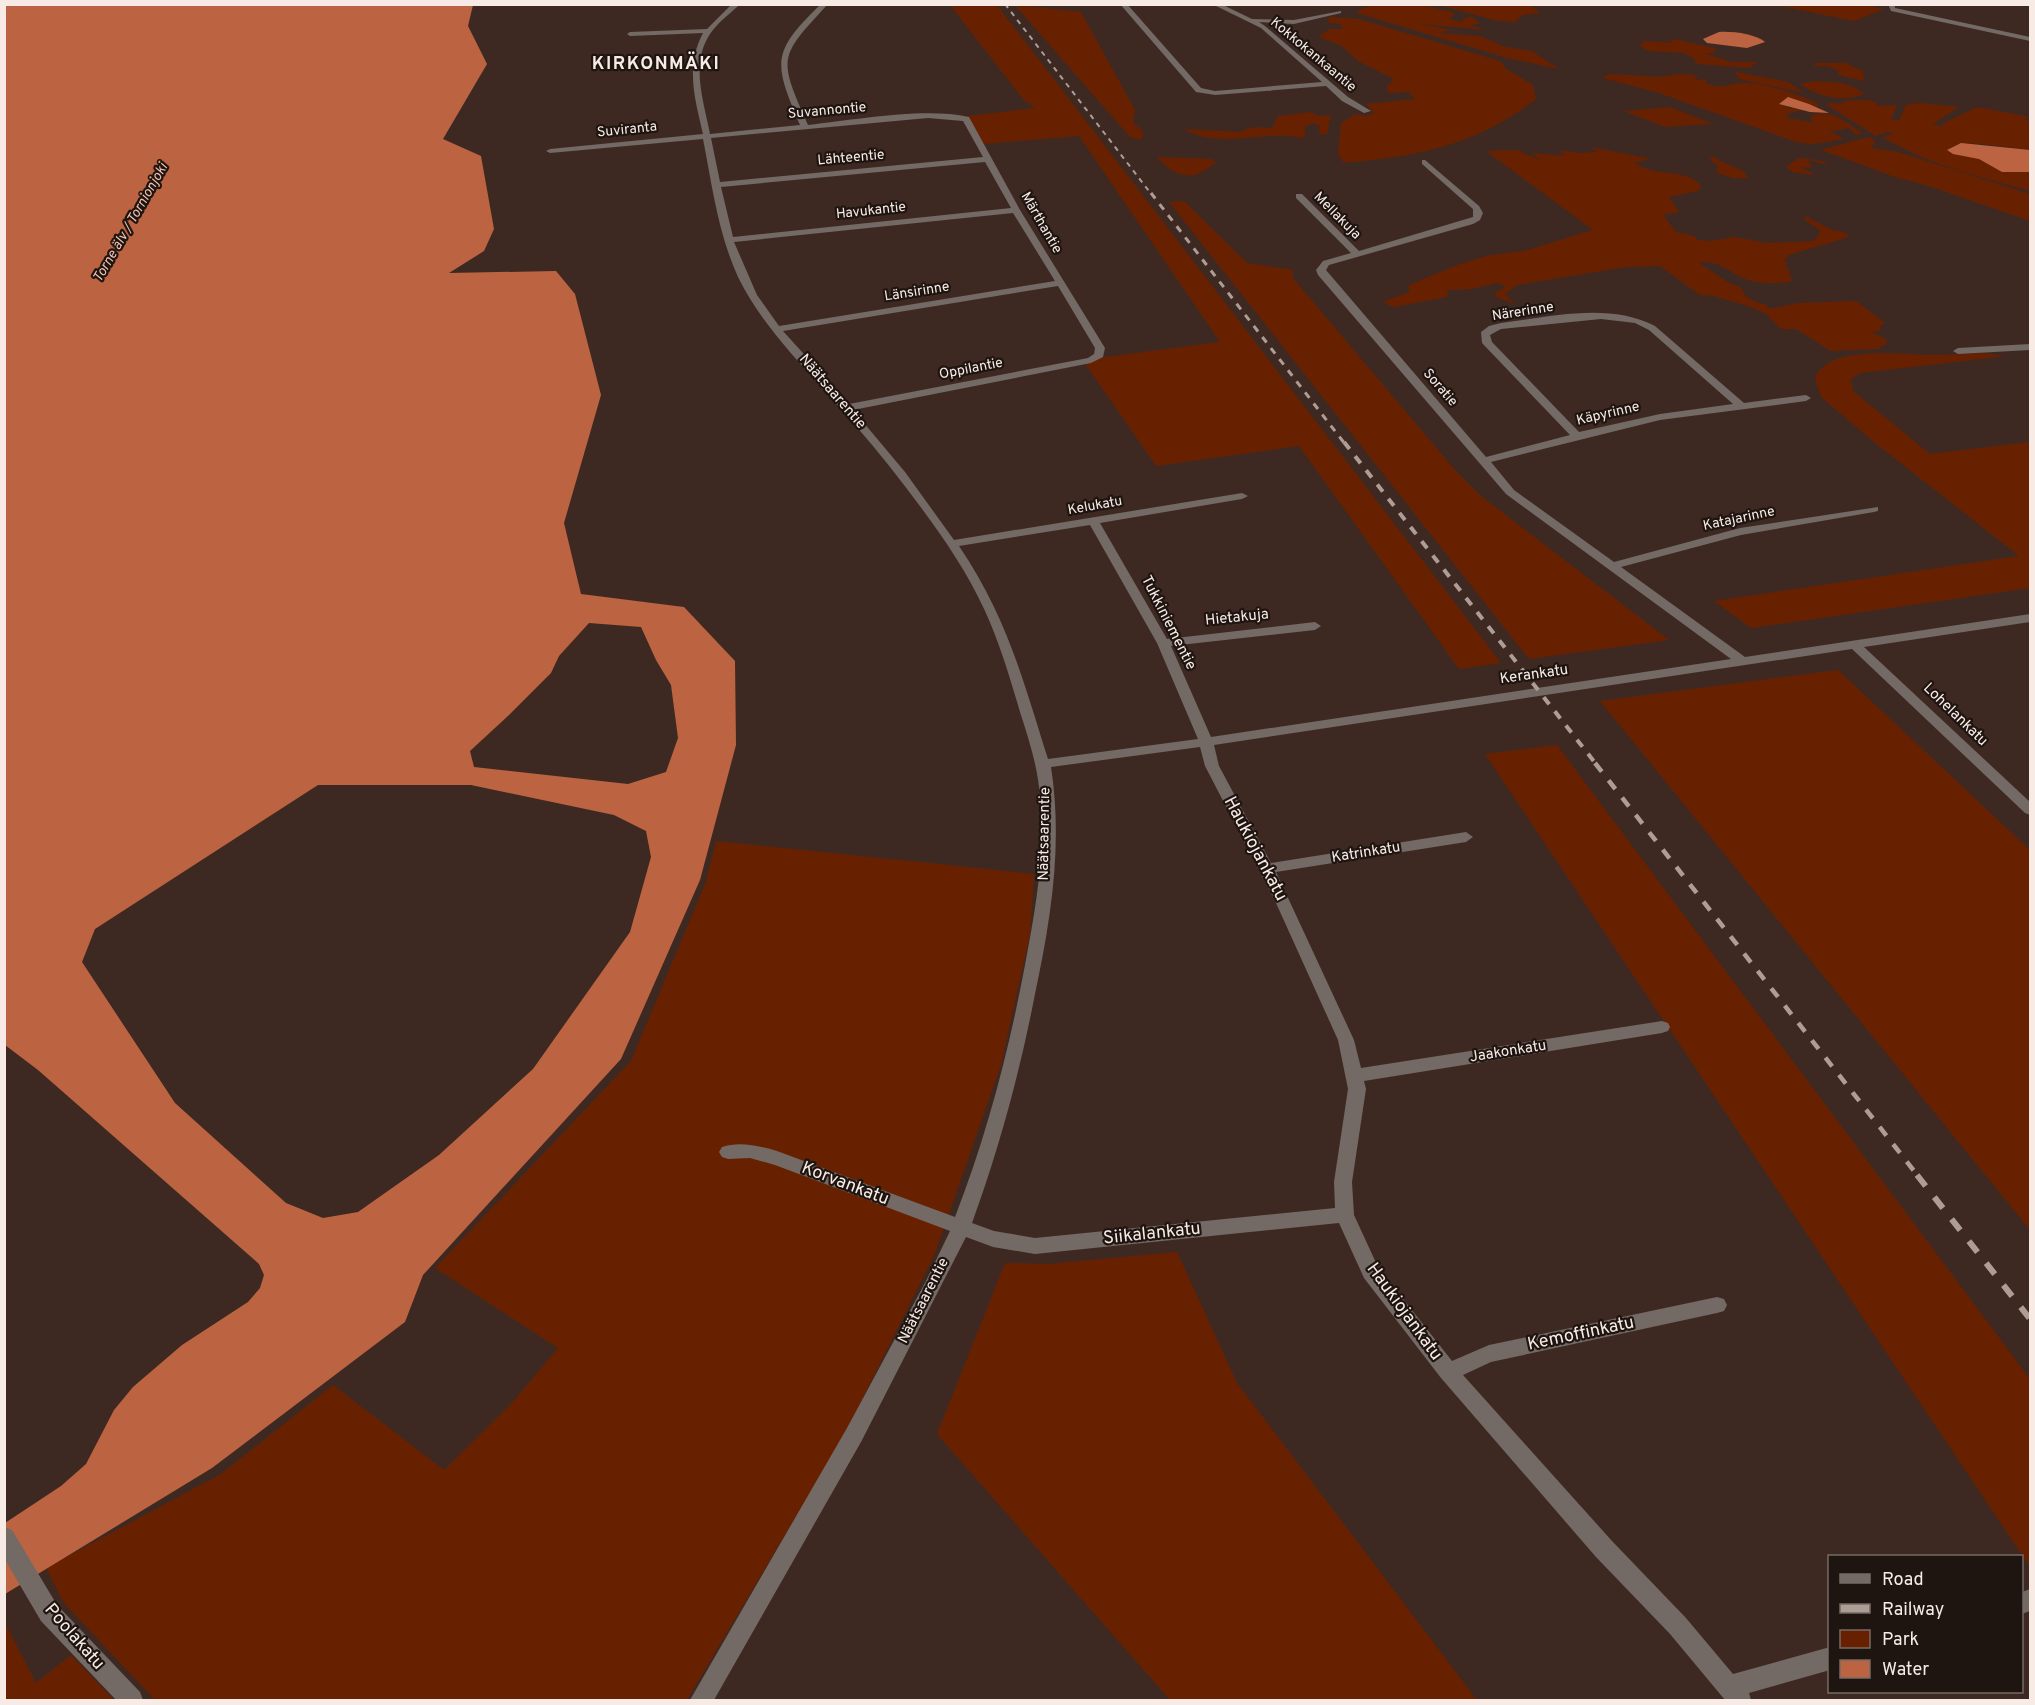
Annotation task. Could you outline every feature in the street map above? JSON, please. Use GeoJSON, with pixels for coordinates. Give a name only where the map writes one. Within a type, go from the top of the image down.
{"type":"FeatureCollection","features":[{"type":"Feature","properties":{"kind":"street","name":"Näätsaarentie"},"geometry":{"type":"LineString","coordinates":[[701,1701],[854,1440],[961,1227],[998,1117],[1023,1019],[1039,935],[1048,826],[1046,780],[1042,764],[1013,667],[991,609],[952,544],[920,499],[847,408],[778,329],[748,286],[730,240],[715,185],[694,79],[695,61],[708,32],[737,4]]}},
{"type":"Feature","properties":{"kind":"street"},"geometry":{"type":"LineString","coordinates":[[805,127],[781,67],[789,41],[797,30],[825,4]]}},
{"type":"Feature","properties":{"kind":"street"},"geometry":{"type":"LineString","coordinates":[[1123,4],[1196,89],[1205,92],[1328,84]]}},
{"type":"Feature","properties":{"kind":"street","name":"Kokkokankaantie"},"geometry":{"type":"LineString","coordinates":[[1215,4],[1270,32],[1345,99],[1367,111]]}},
{"type":"Feature","properties":{"kind":"street"},"geometry":{"type":"LineString","coordinates":[[1892,7],[2031,39]]}},
{"type":"Feature","properties":{"kind":"street","name":"Kokkokankaantie"},"geometry":{"type":"LineString","coordinates":[[1243,18],[1294,22],[1319,19],[1340,12]]}},
{"type":"Feature","properties":{"kind":"street"},"geometry":{"type":"LineString","coordinates":[[630,34],[708,32]]}},
{"type":"Feature","properties":{"kind":"street","name":"Suvannontie"},"geometry":{"type":"LineString","coordinates":[[706,136],[951,116]]}},
{"type":"Feature","properties":{"kind":"street","name":"Märthantie"},"geometry":{"type":"LineString","coordinates":[[951,116],[966,119],[1016,210],[1100,348],[1099,355]]}},
{"type":"Feature","properties":{"kind":"street","name":"Suviranta"},"geometry":{"type":"LineString","coordinates":[[550,151],[706,136]]}},
{"type":"Feature","properties":{"kind":"street","name":"Lähteentie"},"geometry":{"type":"LineString","coordinates":[[715,185],[989,159]]}},
{"type":"Feature","properties":{"kind":"street","name":"Soratie"},"geometry":{"type":"LineString","coordinates":[[1425,162],[1476,208],[1479,213],[1477,218],[1326,263],[1321,270],[1323,275],[1510,492],[1743,662]]}},
{"type":"Feature","properties":{"kind":"street","name":"Mellakuja"},"geometry":{"type":"LineString","coordinates":[[1299,196],[1357,254]]}},
{"type":"Feature","properties":{"kind":"street","name":"Havukantie"},"geometry":{"type":"LineString","coordinates":[[730,240],[1016,210]]}},
{"type":"Feature","properties":{"kind":"street","name":"Länsirinne"},"geometry":{"type":"LineString","coordinates":[[778,329],[1060,283]]}},
{"type":"Feature","properties":{"kind":"street","name":"Närerinne"},"geometry":{"type":"LineString","coordinates":[[1577,436],[1487,343],[1485,334],[1492,328],[1604,315],[1634,318],[1652,327],[1742,405]]}},
{"type":"Feature","properties":{"kind":"street"},"geometry":{"type":"LineString","coordinates":[[1958,351],[2031,347]]}},
{"type":"Feature","properties":{"kind":"street"},"geometry":{"type":"LineString","coordinates":[[2017,348],[2031,357]]}},
{"type":"Feature","properties":{"kind":"street","name":"Oppilantie"},"geometry":{"type":"LineString","coordinates":[[847,408],[1091,360],[1099,355]]}},
{"type":"Feature","properties":{"kind":"street","name":"Käpyrinne"},"geometry":{"type":"LineString","coordinates":[[1483,461],[1659,417],[1806,398]]}},
{"type":"Feature","properties":{"kind":"street","name":"Kelukatu"},"geometry":{"type":"LineString","coordinates":[[952,544],[1242,496]]}},
{"type":"Feature","properties":{"kind":"street","name":"Katajarinne"},"geometry":{"type":"LineString","coordinates":[[1612,566],[1740,532],[1874,509]]}},
{"type":"Feature","properties":{"kind":"street","name":"Tukkiniementie"},"geometry":{"type":"LineString","coordinates":[[1094,522],[1163,643],[1206,742]]}},
{"type":"Feature","properties":{"kind":"street","name":"Kerankatu"},"geometry":{"type":"LineString","coordinates":[[1042,764],[1206,742],[2031,618]]}},
{"type":"Feature","properties":{"kind":"street","name":"Hietakuja"},"geometry":{"type":"LineString","coordinates":[[1163,643],[1314,626]]}},
{"type":"Feature","properties":{"kind":"street","name":"Lohelankatu"},"geometry":{"type":"LineString","coordinates":[[1855,645],[2031,810]]}},
{"type":"Feature","properties":{"kind":"street","name":"Haukiojankatu"},"geometry":{"type":"LineString","coordinates":[[1206,742],[1212,766],[1333,1007],[1346,1040],[1355,1076],[1355,1107],[1343,1182],[1345,1215],[1371,1272],[1448,1372],[1604,1549],[1678,1626],[1734,1694]]}},
{"type":"Feature","properties":{"kind":"street","name":"Katrinkatu"},"geometry":{"type":"LineString","coordinates":[[1265,869],[1466,837]]}},
{"type":"Feature","properties":{"kind":"street","name":"Jaakonkatu"},"geometry":{"type":"LineString","coordinates":[[1355,1076],[1662,1027]]}},
{"type":"Feature","properties":{"kind":"street","name":"Korvankatu"},"geometry":{"type":"LineString","coordinates":[[728,1152],[750,1151],[777,1158],[961,1227]]}},
{"type":"Feature","properties":{"kind":"street","name":"Siikalankatu"},"geometry":{"type":"LineString","coordinates":[[961,1227],[993,1239],[1035,1246],[1345,1215]]}},
{"type":"Feature","properties":{"kind":"street","name":"Kemoffinkatu"},"geometry":{"type":"LineString","coordinates":[[1448,1372],[1489,1354],[1717,1305]]}},
{"type":"Feature","properties":{"kind":"street","name":"Poolakatu"},"geometry":{"type":"LineString","coordinates":[[4,1537],[49,1612],[132,1701]]}},
{"type":"Feature","properties":{"kind":"street"},"geometry":{"type":"LineString","coordinates":[[1734,1694],[1828,1659]]}},
{"type":"Feature","properties":{"kind":"green space"},"geometry":{"type":"Polygon","coordinates":[[[1376,4],[1423,5],[1455,13],[1450,19],[1460,22],[1473,17],[1479,24],[1469,25],[1487,30],[1420,24],[1451,30],[1438,33],[1480,36],[1505,47],[1532,51],[1559,69],[1507,58],[1357,13],[1360,9],[1376,4]]]}},
{"type":"Feature","properties":{"kind":"green space"},"geometry":{"type":"Polygon","coordinates":[[[1862,4],[1884,9],[1854,21],[1776,5],[1862,4]]]}},
{"type":"Feature","properties":{"kind":"green space"},"geometry":{"type":"Polygon","coordinates":[[[950,5],[997,5],[1501,663],[1459,669],[1299,446],[1156,466],[1084,362],[1098,358],[1220,342],[1079,136],[983,144],[967,116],[1035,108],[1023,99],[950,5]]]}},
{"type":"Feature","properties":{"kind":"green space"},"geometry":{"type":"Polygon","coordinates":[[[1015,5],[1081,12],[1135,110],[1133,122],[1143,132],[1142,140],[1130,137],[1015,5]]]}},
{"type":"Feature","properties":{"kind":"green space"},"geometry":{"type":"Polygon","coordinates":[[[1438,5],[1530,5],[1541,13],[1523,15],[1515,22],[1498,21],[1438,5]]]}},
{"type":"Feature","properties":{"kind":"green space"},"geometry":{"type":"Polygon","coordinates":[[[1330,17],[1359,19],[1500,61],[1506,69],[1533,85],[1536,99],[1500,123],[1442,147],[1401,156],[1343,162],[1338,153],[1341,123],[1355,114],[1366,116],[1374,113],[1366,104],[1415,99],[1409,92],[1388,93],[1387,86],[1394,79],[1358,61],[1342,46],[1319,37],[1329,29],[1343,29],[1340,24],[1327,22],[1330,17]]]}},
{"type":"Feature","properties":{"kind":"green space"},"geometry":{"type":"Polygon","coordinates":[[[1670,40],[1714,48],[1716,52],[1706,54],[1732,62],[1758,62],[1749,68],[1698,64],[1694,63],[1696,60],[1684,53],[1649,51],[1640,46],[1644,41],[1673,43],[1670,40]]]}},
{"type":"Feature","properties":{"kind":"green space"},"geometry":{"type":"Polygon","coordinates":[[[1813,63],[1845,63],[1863,71],[1864,81],[1838,75],[1839,71],[1828,66],[1815,66],[1813,63]]]}},
{"type":"Feature","properties":{"kind":"green space"},"geometry":{"type":"Polygon","coordinates":[[[1736,72],[1788,82],[1804,93],[1740,79],[1736,72]]]}},
{"type":"Feature","properties":{"kind":"green space"},"geometry":{"type":"Polygon","coordinates":[[[1609,74],[1660,77],[1678,74],[1698,75],[1694,80],[1706,79],[1706,83],[1717,86],[1749,83],[1770,87],[1804,97],[1819,105],[1817,107],[1800,101],[1779,102],[1788,108],[1803,110],[1786,114],[1788,118],[1815,123],[1810,119],[1811,116],[1824,113],[1844,121],[1862,133],[1857,135],[1848,128],[1834,131],[1826,128],[1844,139],[1814,144],[1796,142],[1659,93],[1603,78],[1609,74]]]}},
{"type":"Feature","properties":{"kind":"green space"},"geometry":{"type":"Polygon","coordinates":[[[1815,81],[1846,84],[1864,94],[1847,98],[1831,97],[1800,84],[1815,81]]]}},
{"type":"Feature","properties":{"kind":"green space"},"geometry":{"type":"Polygon","coordinates":[[[1842,101],[1878,102],[1875,104],[1879,106],[1897,105],[1891,119],[1899,121],[1906,105],[1919,103],[1959,107],[1933,124],[1943,127],[1942,124],[1977,107],[2030,117],[2024,119],[2030,122],[2028,129],[2030,130],[2030,150],[1961,143],[1950,148],[1979,159],[2002,172],[2030,172],[2030,191],[1959,171],[1921,157],[1883,138],[1894,133],[1887,132],[1876,136],[1827,105],[1844,104],[1842,101]]]}},
{"type":"Feature","properties":{"kind":"green space"},"geometry":{"type":"Polygon","coordinates":[[[1670,107],[1713,124],[1665,127],[1624,111],[1670,107]]]}},
{"type":"Feature","properties":{"kind":"green space"},"geometry":{"type":"Polygon","coordinates":[[[1312,112],[1317,116],[1331,115],[1327,134],[1319,134],[1320,126],[1312,123],[1305,127],[1305,138],[1280,136],[1218,139],[1184,129],[1239,132],[1254,127],[1272,128],[1278,116],[1312,112]]]}},
{"type":"Feature","properties":{"kind":"green space"},"geometry":{"type":"Polygon","coordinates":[[[1868,137],[1875,140],[1872,148],[1898,152],[2030,194],[2030,221],[1821,150],[1868,137]]]}},
{"type":"Feature","properties":{"kind":"green space"},"geometry":{"type":"Polygon","coordinates":[[[1591,147],[1651,159],[1634,163],[1653,171],[1683,175],[1696,181],[1701,186],[1698,191],[1669,197],[1679,212],[1663,215],[1676,232],[1695,236],[1697,240],[1712,241],[1734,237],[1767,243],[1814,241],[1821,231],[1805,220],[1805,216],[1832,230],[1847,233],[1846,238],[1789,255],[1785,260],[1792,281],[1770,283],[1748,280],[1718,265],[1699,263],[1729,283],[1741,287],[1747,297],[1766,304],[1769,309],[1798,303],[1856,301],[1885,323],[1880,326],[1881,331],[1871,332],[1886,339],[1887,344],[1880,346],[1880,349],[1831,351],[1796,329],[1781,329],[1766,314],[1751,307],[1714,296],[1700,295],[1660,266],[1626,267],[1517,285],[1505,294],[1515,304],[1496,297],[1495,293],[1506,287],[1497,283],[1471,289],[1448,290],[1447,297],[1394,307],[1383,302],[1409,292],[1409,285],[1460,264],[1490,255],[1524,251],[1593,230],[1486,151],[1516,150],[1540,160],[1532,153],[1565,156],[1559,150],[1577,153],[1598,152],[1591,147]]]}},
{"type":"Feature","properties":{"kind":"green space"},"geometry":{"type":"Polygon","coordinates":[[[1714,156],[1741,170],[1748,178],[1733,178],[1717,173],[1718,165],[1709,160],[1714,156]]]}},
{"type":"Feature","properties":{"kind":"green space"},"geometry":{"type":"Polygon","coordinates":[[[1157,157],[1211,159],[1216,163],[1197,174],[1184,175],[1167,167],[1157,157]]]}},
{"type":"Feature","properties":{"kind":"green space"},"geometry":{"type":"Polygon","coordinates":[[[1803,158],[1827,162],[1824,164],[1808,160],[1812,168],[1800,167],[1814,174],[1811,175],[1793,172],[1786,167],[1797,159],[1803,158]]]}},
{"type":"Feature","properties":{"kind":"green space"},"geometry":{"type":"Polygon","coordinates":[[[1184,201],[1247,263],[1293,270],[1292,277],[1455,470],[1481,496],[1669,640],[1529,659],[1169,202],[1184,201]]]}},
{"type":"Feature","properties":{"kind":"green space"},"geometry":{"type":"Polygon","coordinates":[[[1886,353],[1933,355],[1980,353],[2006,356],[1860,373],[1851,379],[1853,391],[1930,454],[2030,442],[2030,588],[1751,628],[1714,601],[2019,556],[1874,442],[1821,397],[1815,378],[1823,367],[1835,360],[1850,356],[1886,353]]]}},
{"type":"Feature","properties":{"kind":"green space"},"geometry":{"type":"Polygon","coordinates":[[[1838,670],[2030,850],[2030,1230],[1600,701],[1838,670]]]}},
{"type":"Feature","properties":{"kind":"green space"},"geometry":{"type":"Polygon","coordinates":[[[1557,745],[2030,1379],[2030,1567],[2023,1555],[1485,754],[1557,745]]]}},
{"type":"Feature","properties":{"kind":"green space"},"geometry":{"type":"Polygon","coordinates":[[[716,841],[1034,874],[1030,934],[1001,1065],[934,1256],[844,1435],[687,1700],[155,1700],[64,1603],[46,1568],[221,1474],[333,1385],[444,1470],[511,1404],[558,1348],[435,1268],[631,1061],[706,882],[716,841]]]}},
{"type":"Feature","properties":{"kind":"green space"},"geometry":{"type":"Polygon","coordinates":[[[1177,1252],[1237,1383],[1477,1700],[1170,1700],[937,1434],[1005,1263],[1048,1264],[1177,1252]]]}},
{"type":"Feature","properties":{"kind":"green space"},"geometry":{"type":"Polygon","coordinates":[[[4,1621],[36,1683],[71,1655],[114,1700],[5,1700],[4,1621]]]}},
{"type":"Feature","properties":{"kind":"water","name":"Torne älv / Tornionjoki"},"geometry":{"type":"Polygon","coordinates":[[[5,5],[473,5],[468,26],[487,64],[443,139],[481,156],[494,229],[484,251],[449,273],[556,271],[575,294],[601,395],[564,523],[581,594],[684,607],[735,661],[736,745],[700,880],[621,1059],[423,1275],[405,1322],[212,1468],[5,1594],[5,1523],[61,1486],[86,1464],[114,1410],[133,1387],[182,1345],[248,1302],[260,1288],[264,1275],[259,1264],[38,1070],[5,1045],[5,5]],[[589,623],[559,656],[551,673],[470,751],[474,767],[628,784],[666,772],[678,738],[671,685],[656,660],[641,627],[589,623]],[[318,785],[95,929],[82,962],[175,1103],[286,1203],[323,1218],[358,1212],[439,1155],[533,1069],[630,932],[651,857],[646,831],[614,815],[471,785],[318,785]]]}},
{"type":"Feature","properties":{"kind":"water"},"geometry":{"type":"Polygon","coordinates":[[[1719,32],[1744,34],[1765,42],[1747,48],[1707,43],[1703,39],[1719,32]]]}},
{"type":"Feature","properties":{"kind":"water"},"geometry":{"type":"Polygon","coordinates":[[[1788,97],[1829,113],[1810,112],[1779,104],[1788,97]]]}},
{"type":"Feature","properties":{"kind":"water"},"geometry":{"type":"Polygon","coordinates":[[[1961,143],[2030,150],[2030,172],[2002,172],[1979,159],[1953,154],[1947,150],[1961,143]]]}},
{"type":"Feature","properties":{"kind":"railway"},"geometry":{"type":"LineString","coordinates":[[1005,4],[1152,195]]}},
{"type":"Feature","properties":{"kind":"railway"},"geometry":{"type":"LineString","coordinates":[[1151,193],[1345,444]]}},
{"type":"Feature","properties":{"kind":"railway"},"geometry":{"type":"LineString","coordinates":[[1344,442],[1596,764]]}},
{"type":"Feature","properties":{"kind":"railway"},"geometry":{"type":"LineString","coordinates":[[1595,763],[1918,1176]]}},
{"type":"Feature","properties":{"kind":"railway"},"geometry":{"type":"LineString","coordinates":[[1917,1175],[2030,1319]]}},
{"type":"Feature","properties":{"kind":"district","name":"KIRKONMÄKI"},"geometry":{"type":"Point","coordinates":[656,64]}}]}
